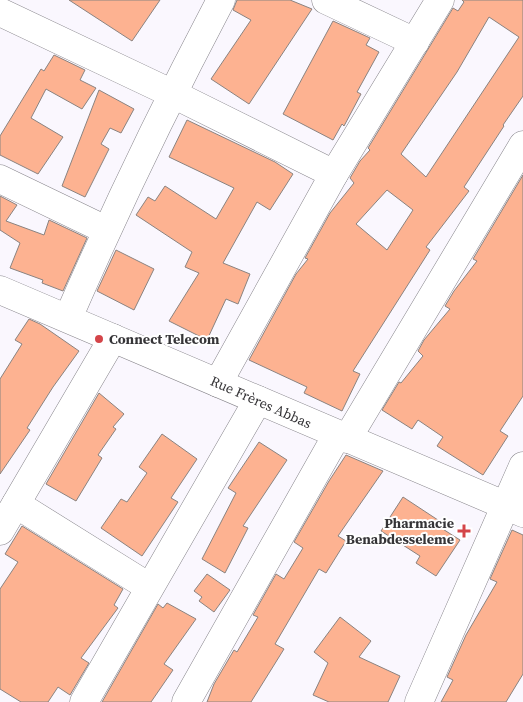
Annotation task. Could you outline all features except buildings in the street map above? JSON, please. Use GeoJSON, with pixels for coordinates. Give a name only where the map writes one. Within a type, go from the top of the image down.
{"type":"FeatureCollection","features":[{"type":"Feature","properties":{"kind":"street"},"geometry":{"type":"LineString","coordinates":[[68,318],[106,230],[171,93],[221,0]]}},
{"type":"Feature","properties":{"kind":"street"},"geometry":{"type":"LineString","coordinates":[[326,0],[415,42]]}},
{"type":"Feature","properties":{"kind":"street"},"geometry":{"type":"LineString","coordinates":[[218,383],[334,174],[440,0]]}},
{"type":"Feature","properties":{"kind":"street"},"geometry":{"type":"LineString","coordinates":[[0,12],[171,93],[334,174]]}},
{"type":"Feature","properties":{"kind":"street"},"geometry":{"type":"LineString","coordinates":[[186,702],[342,437],[416,321],[523,145]]}},
{"type":"Feature","properties":{"kind":"street"},"geometry":{"type":"LineString","coordinates":[[0,179],[106,230]]}},
{"type":"Feature","properties":{"kind":"street","name":"Rue Frères Abbas"},"geometry":{"type":"LineString","coordinates":[[0,290],[514,510]]}},
{"type":"Feature","properties":{"kind":"street"},"geometry":{"type":"LineString","coordinates":[[0,531],[113,338]]}},
{"type":"Feature","properties":{"kind":"street"},"geometry":{"type":"LineString","coordinates":[[84,702],[258,400]]}},
{"type":"Feature","properties":{"kind":"street"},"geometry":{"type":"LineString","coordinates":[[419,702],[514,510],[523,466]]}},
{"type":"Feature","properties":{"kind":"street"},"geometry":{"type":"LineString","coordinates":[[16,504],[149,587]]}},
{"type":"Feature","properties":{"kind":"place","name":"Connect Telecom"},"geometry":{"type":"Point","coordinates":[99,339]}},
{"type":"Feature","properties":{"kind":"place","name":"Pharmacie Benabdesseleme"},"geometry":{"type":"Point","coordinates":[464,531]}}]}
